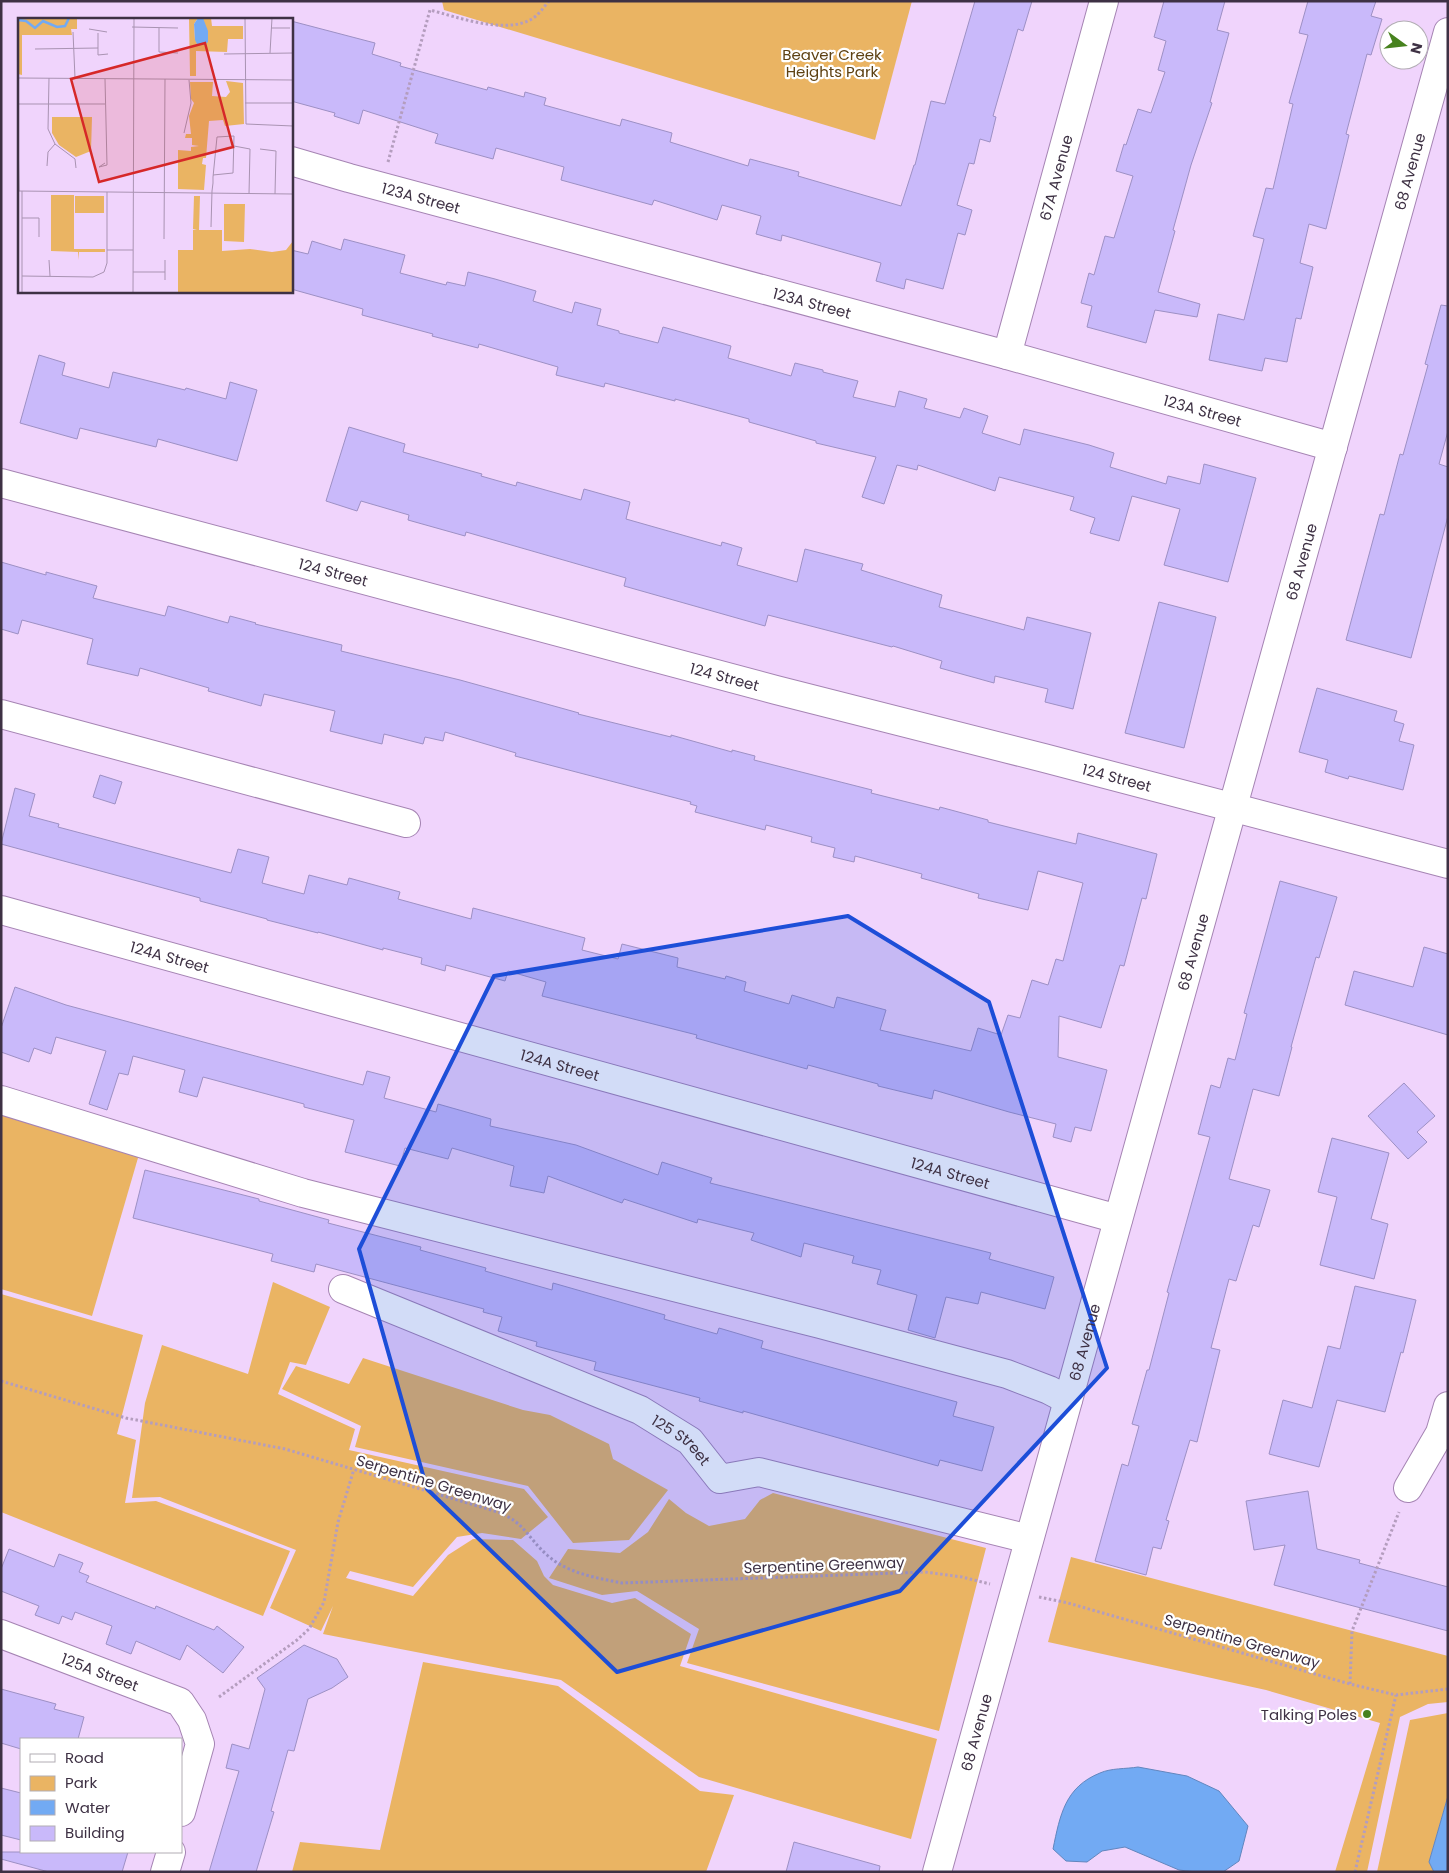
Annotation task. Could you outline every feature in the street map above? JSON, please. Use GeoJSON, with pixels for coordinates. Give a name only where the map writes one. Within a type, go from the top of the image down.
{"type":"FeatureCollection","features":[{"type":"Feature","properties":{"kind":"street","name":"67A Avenue"},"geometry":{"type":"LineString","coordinates":[[1007,355],[1104,1]]}},
{"type":"Feature","properties":{"kind":"street","name":"68 Avenue"},"geometry":{"type":"LineString","coordinates":[[937,1872],[1332,446],[1446,44]]}},
{"type":"Feature","properties":{"kind":"street","name":"123A Street"},"geometry":{"type":"LineString","coordinates":[[292,161],[1007,355],[1332,446]]}},
{"type":"Feature","properties":{"kind":"street","name":"124 Street"},"geometry":{"type":"LineString","coordinates":[[1,483],[767,687],[1448,864]]}},
{"type":"Feature","properties":{"kind":"street"},"geometry":{"type":"LineString","coordinates":[[1,714],[406,823]]}},
{"type":"Feature","properties":{"kind":"street","name":"124A Street"},"geometry":{"type":"LineString","coordinates":[[1,910],[1118,1219]]}},
{"type":"Feature","properties":{"kind":"street"},"geometry":{"type":"LineString","coordinates":[[1,1100],[303,1193],[811,1322],[1007,1374],[1049,1390],[1068,1400]]}},
{"type":"Feature","properties":{"kind":"street","name":"125 Street"},"geometry":{"type":"LineString","coordinates":[[343,1289],[640,1410],[690,1441],[720,1479],[759,1472],[1029,1539]]}},
{"type":"Feature","properties":{"kind":"street"},"geometry":{"type":"LineString","coordinates":[[1408,1488],[1440,1433],[1448,1406]]}},
{"type":"Feature","properties":{"kind":"street","name":"125A Street"},"geometry":{"type":"LineString","coordinates":[[1,1634],[180,1702],[192,1720],[200,1744],[182,1808]]}},
{"type":"Feature","properties":{"kind":"street"},"geometry":{"type":"LineString","coordinates":[[165,1872],[171,1853]]}},
{"type":"Feature","properties":{"kind":"path"},"geometry":{"type":"LineString","coordinates":[[386,167],[430,10],[475,22],[508,25],[531,20],[549,2]]}},
{"type":"Feature","properties":{"kind":"path","name":"Serpentine Greenway"},"geometry":{"type":"LineString","coordinates":[[1,1381],[126,1418],[285,1449],[510,1516],[521,1525],[545,1554],[557,1563],[578,1573],[607,1580],[622,1583],[924,1572],[962,1577],[998,1587]]}},
{"type":"Feature","properties":{"kind":"path"},"geometry":{"type":"LineString","coordinates":[[219,1697],[298,1640],[308,1629],[324,1602],[338,1522],[354,1469]]}},
{"type":"Feature","properties":{"kind":"path"},"geometry":{"type":"LineString","coordinates":[[1350,1684],[1352,1631],[1408,1488]]}},
{"type":"Feature","properties":{"kind":"path","name":"Serpentine Greenway"},"geometry":{"type":"LineString","coordinates":[[1032,1596],[1068,1604],[1350,1684],[1396,1695],[1448,1689]]}},
{"type":"Feature","properties":{"kind":"path"},"geometry":{"type":"LineString","coordinates":[[1355,1872],[1396,1695]]}},
{"type":"Feature","properties":{"kind":"highlighted area"},"geometry":{"type":"Polygon","coordinates":[[[848,916],[989,1002],[1107,1368],[900,1591],[617,1672],[427,1489],[359,1249],[494,976],[848,916]]]}},
{"type":"Feature","properties":{"kind":"green space","name":"Beaver Creek Heights Park"},"geometry":{"type":"Polygon","coordinates":[[[442,1],[912,1],[875,140],[444,10],[442,1]]]}},
{"type":"Feature","properties":{"kind":"green space"},"geometry":{"type":"Polygon","coordinates":[[[1,1113],[140,1151],[92,1316],[1,1289],[1,1113]]]}},
{"type":"Feature","properties":{"kind":"green space"},"geometry":{"type":"Polygon","coordinates":[[[273,1282],[330,1307],[306,1365],[290,1362],[278,1394],[355,1429],[349,1450],[524,1489],[548,1517],[521,1539],[482,1533],[457,1537],[413,1587],[350,1571],[346,1578],[413,1596],[448,1555],[473,1539],[513,1540],[537,1561],[544,1576],[553,1585],[612,1603],[635,1598],[691,1634],[680,1666],[937,1739],[911,1839],[699,1777],[561,1680],[323,1634],[333,1606],[321,1631],[270,1608],[296,1550],[160,1497],[132,1498],[145,1403],[162,1345],[248,1374],[273,1282]]]}},
{"type":"Feature","properties":{"kind":"green space"},"geometry":{"type":"Polygon","coordinates":[[[1,1294],[143,1335],[117,1434],[136,1440],[125,1503],[156,1501],[290,1551],[263,1616],[1,1512],[1,1294]]]}},
{"type":"Feature","properties":{"kind":"green space"},"geometry":{"type":"Polygon","coordinates":[[[363,1358],[523,1410],[550,1415],[609,1444],[613,1459],[668,1490],[629,1540],[573,1543],[528,1486],[355,1447],[361,1426],[282,1389],[296,1366],[349,1384],[363,1358]]]}},
{"type":"Feature","properties":{"kind":"green space"},"geometry":{"type":"Polygon","coordinates":[[[773,1493],[986,1548],[939,1731],[687,1663],[699,1629],[637,1591],[602,1595],[549,1578],[568,1549],[620,1553],[648,1532],[669,1499],[686,1513],[709,1526],[745,1519],[760,1500],[773,1493]]]}},
{"type":"Feature","properties":{"kind":"green space"},"geometry":{"type":"Polygon","coordinates":[[[1071,1557],[1448,1656],[1448,1702],[1428,1704],[1400,1717],[1367,1872],[1335,1872],[1380,1723],[1266,1690],[1048,1642],[1071,1557]]]}},
{"type":"Feature","properties":{"kind":"green space"},"geometry":{"type":"Polygon","coordinates":[[[423,1662],[558,1686],[700,1791],[734,1795],[706,1872],[292,1872],[300,1842],[380,1850],[423,1662]]]}},
{"type":"Feature","properties":{"kind":"green space"},"geometry":{"type":"Polygon","coordinates":[[[1448,1713],[1448,1796],[1429,1862],[1434,1872],[1377,1872],[1410,1720],[1448,1713]]]}},
{"type":"Feature","properties":{"kind":"water"},"geometry":{"type":"Polygon","coordinates":[[[1138,1767],[1187,1776],[1219,1791],[1248,1826],[1239,1861],[1223,1872],[1196,1872],[1179,1870],[1125,1847],[1102,1851],[1087,1862],[1066,1861],[1053,1849],[1058,1825],[1066,1804],[1079,1786],[1104,1771],[1138,1767]]]}},
{"type":"Feature","properties":{"kind":"water"},"geometry":{"type":"Polygon","coordinates":[[[1448,1796],[1448,1872],[1434,1872],[1429,1862],[1448,1796]]]}},
{"type":"Feature","properties":{"kind":"building"},"geometry":{"type":"Polygon","coordinates":[[[975,1],[1032,1],[1023,31],[1018,29],[993,116],[996,117],[990,142],[980,139],[974,164],[969,163],[957,205],[972,210],[965,235],[958,233],[943,289],[906,279],[904,289],[876,281],[881,263],[782,235],[781,241],[756,234],[761,216],[722,205],[717,220],[654,200],[652,205],[561,180],[564,167],[496,148],[493,159],[435,143],[438,134],[363,110],[359,124],[334,116],[335,113],[292,101],[292,21],[375,43],[372,54],[401,63],[400,66],[487,90],[488,87],[524,97],[525,92],[546,98],[544,105],[620,126],[622,119],[672,133],[670,142],[748,166],[750,159],[799,172],[798,176],[901,206],[915,165],[931,101],[945,104],[975,1]]]}},
{"type":"Feature","properties":{"kind":"building"},"geometry":{"type":"Polygon","coordinates":[[[1164,1],[1225,1],[1217,30],[1229,33],[1210,102],[1212,103],[1191,165],[1158,292],[1200,304],[1197,317],[1155,310],[1146,343],[1087,327],[1092,306],[1081,303],[1089,273],[1094,275],[1105,236],[1114,238],[1133,176],[1116,171],[1124,144],[1126,145],[1138,109],[1151,113],[1165,72],[1158,70],[1166,41],[1154,37],[1164,1]]]}},
{"type":"Feature","properties":{"kind":"building"},"geometry":{"type":"Polygon","coordinates":[[[1308,1],[1376,1],[1371,16],[1382,19],[1379,20],[1379,29],[1371,55],[1367,54],[1346,134],[1349,135],[1326,229],[1309,224],[1300,263],[1313,267],[1301,319],[1296,318],[1287,362],[1265,358],[1262,371],[1209,360],[1218,314],[1244,320],[1264,239],[1253,236],[1266,188],[1273,189],[1293,104],[1289,103],[1308,35],[1299,33],[1308,1]]]}},
{"type":"Feature","properties":{"kind":"building"},"geometry":{"type":"Polygon","coordinates":[[[344,239],[405,255],[400,273],[446,285],[447,282],[465,286],[468,272],[536,291],[533,301],[572,313],[575,302],[601,309],[597,325],[658,343],[663,327],[731,346],[728,358],[791,376],[795,363],[823,370],[823,372],[858,381],[853,397],[895,407],[899,391],[927,399],[924,408],[960,418],[964,408],[988,416],[982,433],[1020,445],[1024,429],[1089,445],[1114,453],[1110,467],[1166,484],[1168,476],[1200,484],[1204,464],[1256,478],[1228,582],[1164,565],[1180,509],[1132,496],[1119,541],[1090,533],[1095,518],[1070,510],[1074,497],[999,477],[995,491],[918,465],[917,470],[897,465],[884,504],[862,497],[876,457],[816,443],[816,441],[749,422],[749,419],[675,399],[675,401],[605,383],[604,387],[556,375],[558,367],[479,344],[478,348],[432,336],[433,334],[362,315],[363,309],[292,289],[292,250],[308,254],[312,241],[341,250],[344,239]]]}},
{"type":"Feature","properties":{"kind":"building"},"geometry":{"type":"Polygon","coordinates":[[[1441,305],[1448,306],[1448,431],[1439,464],[1448,467],[1448,516],[1411,658],[1346,640],[1380,514],[1384,515],[1400,454],[1403,455],[1428,365],[1425,364],[1441,305]]]}},
{"type":"Feature","properties":{"kind":"building"},"geometry":{"type":"Polygon","coordinates":[[[39,355],[65,363],[62,375],[109,388],[113,372],[226,399],[230,382],[257,390],[237,461],[158,439],[156,447],[80,428],[77,439],[20,423],[39,355]]]}},
{"type":"Feature","properties":{"kind":"building"},"geometry":{"type":"Polygon","coordinates":[[[349,427],[405,444],[403,452],[482,474],[481,476],[516,486],[517,482],[581,500],[584,489],[630,502],[626,519],[721,546],[722,542],[742,548],[737,565],[797,582],[805,549],[863,564],[861,570],[942,595],[939,607],[1024,630],[1027,617],[1091,633],[1073,709],[1045,702],[1048,689],[995,676],[994,683],[940,668],[942,661],[893,646],[768,615],[765,626],[624,586],[626,578],[466,532],[465,536],[408,520],[409,515],[361,501],[357,511],[326,501],[349,427]]]}},
{"type":"Feature","properties":{"kind":"building"},"geometry":{"type":"Polygon","coordinates":[[[1,562],[46,575],[46,572],[97,586],[93,598],[165,616],[168,606],[228,623],[230,616],[342,645],[341,651],[460,680],[578,714],[755,756],[754,760],[872,790],[871,793],[939,810],[940,807],[988,820],[988,822],[1076,844],[1078,833],[1157,854],[1146,899],[1142,898],[1124,966],[1120,965],[1101,1028],[1059,1016],[1058,1057],[1107,1070],[1091,1131],[1075,1127],[1071,1142],[1053,1137],[1056,1124],[934,1090],[932,1099],[878,1086],[878,1084],[808,1065],[807,1069],[696,1038],[697,1035],[542,996],[546,982],[508,971],[505,981],[446,965],[445,971],[421,964],[422,958],[383,948],[383,950],[267,920],[200,901],[200,898],[1,844],[15,788],[35,794],[29,816],[59,824],[58,827],[231,873],[238,849],[269,857],[262,883],[304,894],[309,875],[347,885],[349,878],[400,892],[398,899],[471,919],[473,908],[585,938],[582,950],[618,959],[622,944],[678,958],[677,967],[725,979],[726,976],[746,982],[744,991],[789,1004],[792,995],[834,1008],[837,997],[886,1010],[880,1030],[971,1051],[978,1028],[1001,1035],[1008,1015],[1020,1018],[1032,980],[1048,985],[1056,959],[1063,961],[1083,883],[1038,871],[1028,910],[978,898],[979,894],[921,878],[922,874],[855,856],[854,862],[833,857],[835,848],[811,842],[812,837],[766,825],[765,830],[695,812],[697,806],[690,804],[691,802],[515,756],[516,753],[445,732],[443,741],[425,737],[423,744],[384,734],[382,744],[330,731],[335,711],[264,694],[261,706],[208,691],[209,688],[140,668],[138,676],[87,664],[93,639],[22,620],[18,634],[1,629],[1,562]]]}},
{"type":"Feature","properties":{"kind":"building"},"geometry":{"type":"Polygon","coordinates":[[[1159,602],[1216,617],[1184,748],[1125,733],[1159,602]]]}},
{"type":"Feature","properties":{"kind":"building"},"geometry":{"type":"Polygon","coordinates":[[[1317,688],[1397,711],[1394,721],[1404,724],[1399,741],[1414,745],[1403,790],[1349,776],[1348,779],[1325,772],[1328,760],[1299,752],[1317,688]]]}},
{"type":"Feature","properties":{"kind":"building"},"geometry":{"type":"Polygon","coordinates":[[[100,775],[122,782],[115,804],[93,797],[100,775]]]}},
{"type":"Feature","properties":{"kind":"building"},"geometry":{"type":"Polygon","coordinates":[[[1280,881],[1337,897],[1319,958],[1316,957],[1279,1096],[1253,1089],[1229,1179],[1270,1190],[1259,1227],[1253,1225],[1236,1281],[1229,1279],[1211,1348],[1220,1350],[1197,1442],[1190,1440],[1166,1520],[1169,1521],[1161,1549],[1153,1547],[1146,1575],[1095,1561],[1122,1464],[1128,1466],[1139,1426],[1132,1424],[1147,1370],[1149,1370],[1169,1293],[1167,1292],[1210,1137],[1198,1134],[1211,1085],[1220,1088],[1228,1058],[1235,1060],[1247,1014],[1244,1013],[1280,881]]]}},
{"type":"Feature","properties":{"kind":"building"},"geometry":{"type":"Polygon","coordinates":[[[1424,947],[1448,954],[1448,1035],[1345,1005],[1354,971],[1413,987],[1424,947]]]}},
{"type":"Feature","properties":{"kind":"building"},"geometry":{"type":"Polygon","coordinates":[[[15,987],[66,1005],[363,1085],[367,1071],[390,1077],[384,1098],[436,1112],[438,1104],[491,1119],[490,1126],[576,1145],[658,1175],[662,1162],[712,1178],[710,1183],[991,1253],[989,1259],[1054,1277],[1045,1309],[981,1292],[978,1304],[946,1297],[935,1338],[908,1330],[917,1295],[877,1284],[881,1270],[852,1263],[854,1256],[804,1243],[801,1257],[751,1240],[754,1233],[698,1219],[697,1223],[624,1199],[622,1203],[548,1176],[544,1193],[510,1186],[514,1166],[452,1148],[448,1159],[405,1148],[400,1166],[345,1152],[354,1120],[304,1107],[304,1104],[203,1077],[197,1097],[179,1092],[185,1070],[133,1056],[128,1075],[119,1073],[107,1110],[89,1104],[106,1051],[56,1037],[51,1054],[34,1048],[29,1062],[1,1052],[1,1028],[15,987]]]}},
{"type":"Feature","properties":{"kind":"building"},"geometry":{"type":"Polygon","coordinates":[[[1404,1083],[1435,1116],[1417,1132],[1427,1142],[1408,1159],[1368,1116],[1404,1083]]]}},
{"type":"Feature","properties":{"kind":"building"},"geometry":{"type":"Polygon","coordinates":[[[1332,1138],[1389,1153],[1371,1219],[1388,1224],[1374,1279],[1320,1265],[1337,1197],[1318,1192],[1332,1138]]]}},
{"type":"Feature","properties":{"kind":"building"},"geometry":{"type":"Polygon","coordinates":[[[145,1170],[259,1199],[259,1201],[329,1220],[328,1223],[421,1247],[420,1250],[486,1268],[485,1271],[552,1290],[553,1283],[665,1315],[664,1319],[717,1334],[719,1328],[763,1341],[761,1348],[957,1402],[953,1416],[994,1427],[982,1471],[940,1460],[938,1466],[743,1411],[743,1413],[699,1401],[700,1398],[594,1370],[596,1362],[536,1346],[537,1342],[498,1331],[502,1317],[483,1312],[484,1309],[316,1264],[314,1272],[271,1261],[273,1254],[133,1218],[145,1170]]]}},
{"type":"Feature","properties":{"kind":"building"},"geometry":{"type":"Polygon","coordinates":[[[1355,1286],[1416,1300],[1403,1353],[1401,1352],[1385,1412],[1337,1400],[1319,1467],[1269,1454],[1283,1400],[1312,1408],[1328,1346],[1340,1349],[1355,1286]]]}},
{"type":"Feature","properties":{"kind":"building"},"geometry":{"type":"Polygon","coordinates":[[[1308,1491],[1317,1549],[1360,1560],[1359,1563],[1448,1587],[1448,1631],[1274,1585],[1285,1545],[1254,1550],[1246,1501],[1308,1491]]]}},
{"type":"Feature","properties":{"kind":"building"},"geometry":{"type":"Polygon","coordinates":[[[9,1549],[54,1567],[59,1554],[83,1563],[79,1572],[89,1576],[86,1582],[155,1609],[156,1606],[214,1630],[217,1626],[244,1647],[223,1673],[187,1645],[180,1660],[136,1641],[131,1654],[106,1644],[112,1626],[75,1612],[72,1620],[62,1616],[59,1624],[35,1615],[39,1606],[1,1591],[1,1569],[9,1549]]]}},
{"type":"Feature","properties":{"kind":"building"},"geometry":{"type":"Polygon","coordinates":[[[304,1645],[337,1659],[348,1677],[332,1688],[308,1699],[294,1751],[288,1750],[271,1811],[274,1812],[256,1872],[209,1872],[239,1771],[226,1768],[232,1744],[249,1749],[265,1689],[257,1678],[304,1645]]]}},
{"type":"Feature","properties":{"kind":"building"},"geometry":{"type":"Polygon","coordinates":[[[1,1689],[56,1704],[54,1709],[84,1717],[78,1738],[20,1738],[20,1749],[1,1743],[1,1689]]]}},
{"type":"Feature","properties":{"kind":"building"},"geometry":{"type":"Polygon","coordinates":[[[1,1788],[20,1793],[20,1840],[1,1835],[1,1788]]]}},
{"type":"Feature","properties":{"kind":"building"},"geometry":{"type":"Polygon","coordinates":[[[794,1842],[880,1866],[879,1872],[786,1872],[794,1842]]]}},
{"type":"Feature","properties":{"kind":"building"},"geometry":{"type":"Polygon","coordinates":[[[1,1852],[128,1853],[122,1872],[49,1872],[1,1859],[1,1852]]]}},
{"type":"Feature","properties":{"kind":"place","name":"Talking Poles"},"geometry":{"type":"Point","coordinates":[1367,1714]}}]}
